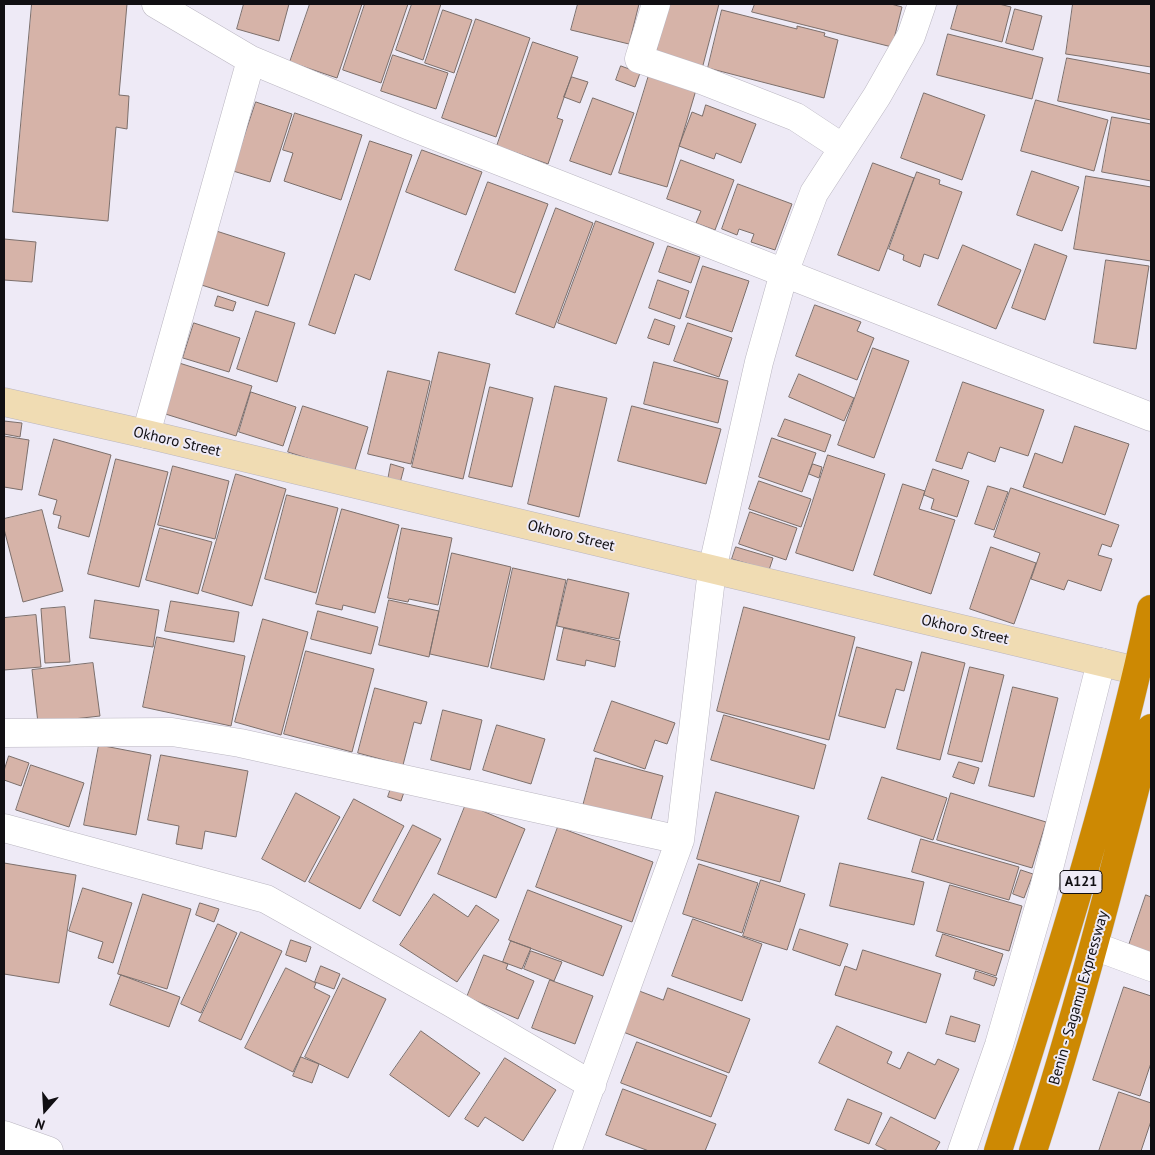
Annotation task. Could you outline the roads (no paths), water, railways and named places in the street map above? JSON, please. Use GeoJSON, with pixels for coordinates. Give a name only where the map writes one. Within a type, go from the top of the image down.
{"type":"FeatureCollection","features":[{"type":"Feature","properties":{"kind":"highway","name":"A121"},"geometry":{"type":"LineString","coordinates":[[998,1151],[1059,957],[1100,816],[1138,671],[1151,609]]}},
{"type":"Feature","properties":{"kind":"highway","name":"Benin - Sagamu Expressway"},"geometry":{"type":"LineString","coordinates":[[1033,1151],[1060,1068],[1151,728]]}},
{"type":"Feature","properties":{"kind":"street"},"geometry":{"type":"LineString","coordinates":[[156,4],[251,60],[410,126],[1151,417]]}},
{"type":"Feature","properties":{"kind":"street"},"geometry":{"type":"LineString","coordinates":[[656,4],[639,59],[699,79],[796,117],[844,148]]}},
{"type":"Feature","properties":{"kind":"street"},"geometry":{"type":"LineString","coordinates":[[568,1151],[680,840],[712,570],[759,362],[784,273],[814,193],[877,96],[911,36],[922,4]]}},
{"type":"Feature","properties":{"kind":"street"},"geometry":{"type":"LineString","coordinates":[[146,434],[251,60]]}},
{"type":"Feature","properties":{"kind":"street","name":"Okhoro Street"},"geometry":{"type":"LineString","coordinates":[[4,402],[146,434],[1138,671]]}},
{"type":"Feature","properties":{"kind":"street"},"geometry":{"type":"LineString","coordinates":[[962,1151],[999,1045],[1040,900],[1101,662]]}},
{"type":"Feature","properties":{"kind":"street"},"geometry":{"type":"LineString","coordinates":[[4,734],[172,732],[240,743],[680,840]]}},
{"type":"Feature","properties":{"kind":"street"},"geometry":{"type":"LineString","coordinates":[[4,828],[266,899],[442,997],[592,1085]]}},
{"type":"Feature","properties":{"kind":"street"},"geometry":{"type":"LineString","coordinates":[[1094,946],[1151,967]]}},
{"type":"Feature","properties":{"kind":"street"},"geometry":{"type":"LineString","coordinates":[[4,1135],[49,1151]]}}]}
